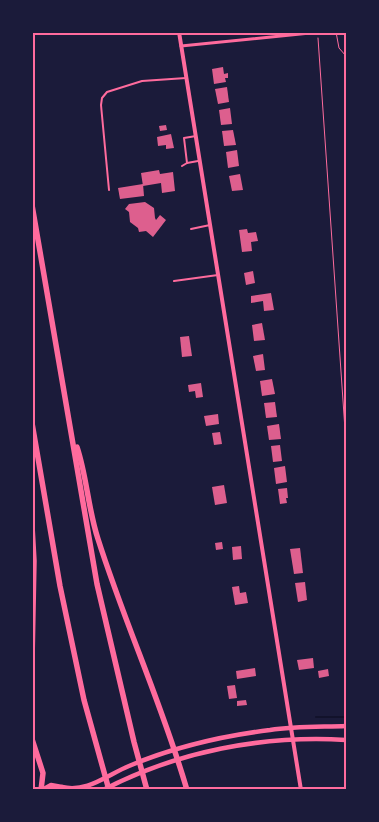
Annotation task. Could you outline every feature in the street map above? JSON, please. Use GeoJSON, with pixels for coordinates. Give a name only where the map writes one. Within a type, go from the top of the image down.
{"type":"FeatureCollection","features":[{"type":"Feature","properties":{"kind":"highway"},"geometry":{"type":"LineString","coordinates":[[32,205],[97,584],[147,790]]}},
{"type":"Feature","properties":{"kind":"highway"},"geometry":{"type":"LineString","coordinates":[[32,423],[60,586],[84,700],[109,790]]}},
{"type":"Feature","properties":{"kind":"highway"},"geometry":{"type":"LineString","coordinates":[[70,427],[81,460],[97,538],[178,759],[187,790]]}},
{"type":"Feature","properties":{"kind":"highway"},"geometry":{"type":"LineString","coordinates":[[32,526],[34,561],[32,661]]}},
{"type":"Feature","properties":{"kind":"highway"},"geometry":{"type":"LineString","coordinates":[[32,738],[43,773],[42,790]]}},
{"type":"Feature","properties":{"kind":"main road"},"geometry":{"type":"LineString","coordinates":[[42,790],[51,785],[63,788],[88,786],[137,763],[174,750],[231,736],[291,728],[346,726]]}},
{"type":"Feature","properties":{"kind":"main road"},"geometry":{"type":"LineString","coordinates":[[103,790],[134,775],[178,759],[228,747],[293,739],[346,740]]}},
{"type":"Feature","properties":{"kind":"street"},"geometry":{"type":"LineString","coordinates":[[179,32],[301,790]]}},
{"type":"Feature","properties":{"kind":"street"},"geometry":{"type":"LineString","coordinates":[[181,46],[319,33]]}},
{"type":"Feature","properties":{"kind":"lane"},"geometry":{"type":"LineString","coordinates":[[109,190],[102,98],[107,92],[142,81],[186,78]]}},
{"type":"Feature","properties":{"kind":"lane"},"geometry":{"type":"LineString","coordinates":[[187,163],[184,138],[196,136]]}},
{"type":"Feature","properties":{"kind":"lane"},"geometry":{"type":"LineString","coordinates":[[182,166],[187,163],[200,161]]}},
{"type":"Feature","properties":{"kind":"lane"},"geometry":{"type":"LineString","coordinates":[[191,229],[210,225]]}},
{"type":"Feature","properties":{"kind":"lane"},"geometry":{"type":"LineString","coordinates":[[174,281],[218,275]]}},
{"type":"Feature","properties":{"kind":"path"},"geometry":{"type":"LineString","coordinates":[[336,32],[339,48],[346,56]]}},
{"type":"Feature","properties":{"kind":"path"},"geometry":{"type":"LineString","coordinates":[[319,33],[346,444]]}},
{"type":"Feature","properties":{"kind":"building"},"geometry":{"type":"Polygon","coordinates":[[[223,67],[224,74],[228,73],[228,78],[225,78],[226,82],[214,84],[212,69],[223,67]]]}},
{"type":"Feature","properties":{"kind":"building"},"geometry":{"type":"Polygon","coordinates":[[[227,87],[229,102],[218,104],[215,89],[227,87]]]}},
{"type":"Feature","properties":{"kind":"building"},"geometry":{"type":"Polygon","coordinates":[[[230,108],[232,124],[221,125],[219,110],[230,108]]]}},
{"type":"Feature","properties":{"kind":"building"},"geometry":{"type":"Polygon","coordinates":[[[166,125],[167,130],[160,131],[159,126],[166,125]]]}},
{"type":"Feature","properties":{"kind":"building"},"geometry":{"type":"Polygon","coordinates":[[[233,130],[236,145],[224,146],[222,131],[233,130]]]}},
{"type":"Feature","properties":{"kind":"building"},"geometry":{"type":"Polygon","coordinates":[[[171,134],[174,148],[166,149],[166,145],[158,146],[157,137],[171,134]]]}},
{"type":"Feature","properties":{"kind":"building"},"geometry":{"type":"Polygon","coordinates":[[[237,150],[239,166],[228,168],[226,152],[237,150]]]}},
{"type":"Feature","properties":{"kind":"building"},"geometry":{"type":"Polygon","coordinates":[[[159,170],[160,174],[173,172],[175,191],[162,193],[161,183],[143,186],[141,173],[159,170]]]}},
{"type":"Feature","properties":{"kind":"building"},"geometry":{"type":"Polygon","coordinates":[[[240,174],[243,190],[232,191],[229,176],[240,174]]]}},
{"type":"Feature","properties":{"kind":"building"},"geometry":{"type":"Polygon","coordinates":[[[143,184],[144,196],[120,199],[118,188],[143,184]]]}},
{"type":"Feature","properties":{"kind":"building"},"geometry":{"type":"Polygon","coordinates":[[[145,202],[154,208],[156,220],[160,215],[166,220],[153,237],[146,231],[139,232],[138,228],[130,222],[129,212],[125,209],[129,204],[145,202]]]}},
{"type":"Feature","properties":{"kind":"building"},"geometry":{"type":"Polygon","coordinates":[[[247,229],[248,233],[256,232],[258,241],[251,242],[252,251],[242,252],[239,230],[247,229]]]}},
{"type":"Feature","properties":{"kind":"building"},"geometry":{"type":"Polygon","coordinates":[[[253,271],[255,283],[246,285],[244,273],[253,271]]]}},
{"type":"Feature","properties":{"kind":"building"},"geometry":{"type":"Polygon","coordinates":[[[271,293],[274,310],[264,311],[263,301],[251,303],[251,296],[271,293]]]}},
{"type":"Feature","properties":{"kind":"building"},"geometry":{"type":"Polygon","coordinates":[[[262,323],[265,340],[254,341],[252,325],[262,323]]]}},
{"type":"Feature","properties":{"kind":"building"},"geometry":{"type":"Polygon","coordinates":[[[189,336],[192,356],[182,357],[180,337],[189,336]]]}},
{"type":"Feature","properties":{"kind":"building"},"geometry":{"type":"Polygon","coordinates":[[[263,354],[265,370],[256,371],[253,356],[263,354]]]}},
{"type":"Feature","properties":{"kind":"building"},"geometry":{"type":"Polygon","coordinates":[[[272,379],[275,394],[262,396],[260,381],[272,379]]]}},
{"type":"Feature","properties":{"kind":"building"},"geometry":{"type":"Polygon","coordinates":[[[201,383],[203,397],[196,398],[195,391],[189,392],[188,385],[201,383]]]}},
{"type":"Feature","properties":{"kind":"building"},"geometry":{"type":"Polygon","coordinates":[[[275,402],[277,417],[266,418],[264,403],[275,402]]]}},
{"type":"Feature","properties":{"kind":"building"},"geometry":{"type":"Polygon","coordinates":[[[218,414],[219,424],[206,426],[204,416],[218,414]]]}},
{"type":"Feature","properties":{"kind":"building"},"geometry":{"type":"Polygon","coordinates":[[[279,424],[281,439],[269,440],[267,426],[279,424]]]}},
{"type":"Feature","properties":{"kind":"building"},"geometry":{"type":"Polygon","coordinates":[[[220,432],[222,444],[214,445],[212,433],[220,432]]]}},
{"type":"Feature","properties":{"kind":"building"},"geometry":{"type":"Polygon","coordinates":[[[280,445],[282,461],[273,462],[271,446],[280,445]]]}},
{"type":"Feature","properties":{"kind":"building"},"geometry":{"type":"Polygon","coordinates":[[[285,466],[287,482],[276,484],[274,468],[285,466]]]}},
{"type":"Feature","properties":{"kind":"building"},"geometry":{"type":"Polygon","coordinates":[[[224,485],[227,503],[215,505],[212,487],[224,485]]]}},
{"type":"Feature","properties":{"kind":"building"},"geometry":{"type":"Polygon","coordinates":[[[287,488],[287,503],[280,504],[278,489],[287,488]]]}},
{"type":"Feature","properties":{"kind":"building"},"geometry":{"type":"Polygon","coordinates":[[[222,542],[223,549],[216,550],[215,543],[222,542]]]}},
{"type":"Feature","properties":{"kind":"building"},"geometry":{"type":"Polygon","coordinates":[[[241,546],[242,559],[233,560],[232,547],[241,546]]]}},
{"type":"Feature","properties":{"kind":"building"},"geometry":{"type":"Polygon","coordinates":[[[300,548],[303,573],[294,574],[290,549],[300,548]]]}},
{"type":"Feature","properties":{"kind":"building"},"geometry":{"type":"Polygon","coordinates":[[[305,582],[307,600],[298,602],[295,583],[305,582]]]}},
{"type":"Feature","properties":{"kind":"building"},"geometry":{"type":"Polygon","coordinates":[[[239,586],[240,593],[246,592],[248,603],[235,605],[232,587],[239,586]]]}},
{"type":"Feature","properties":{"kind":"building"},"geometry":{"type":"Polygon","coordinates":[[[313,658],[314,668],[299,670],[297,660],[313,658]]]}},
{"type":"Feature","properties":{"kind":"building"},"geometry":{"type":"Polygon","coordinates":[[[255,668],[256,676],[237,679],[236,671],[255,668]]]}},
{"type":"Feature","properties":{"kind":"building"},"geometry":{"type":"Polygon","coordinates":[[[328,669],[329,676],[319,678],[318,671],[328,669]]]}},
{"type":"Feature","properties":{"kind":"building"},"geometry":{"type":"Polygon","coordinates":[[[235,685],[237,698],[229,699],[227,686],[235,685]]]}},
{"type":"Feature","properties":{"kind":"building"},"geometry":{"type":"Polygon","coordinates":[[[246,700],[247,705],[237,706],[237,701],[246,700]]]}},
{"type":"Feature","properties":{"kind":"waterway"},"geometry":{"type":"LineString","coordinates":[[316,717],[346,717]]}}]}
